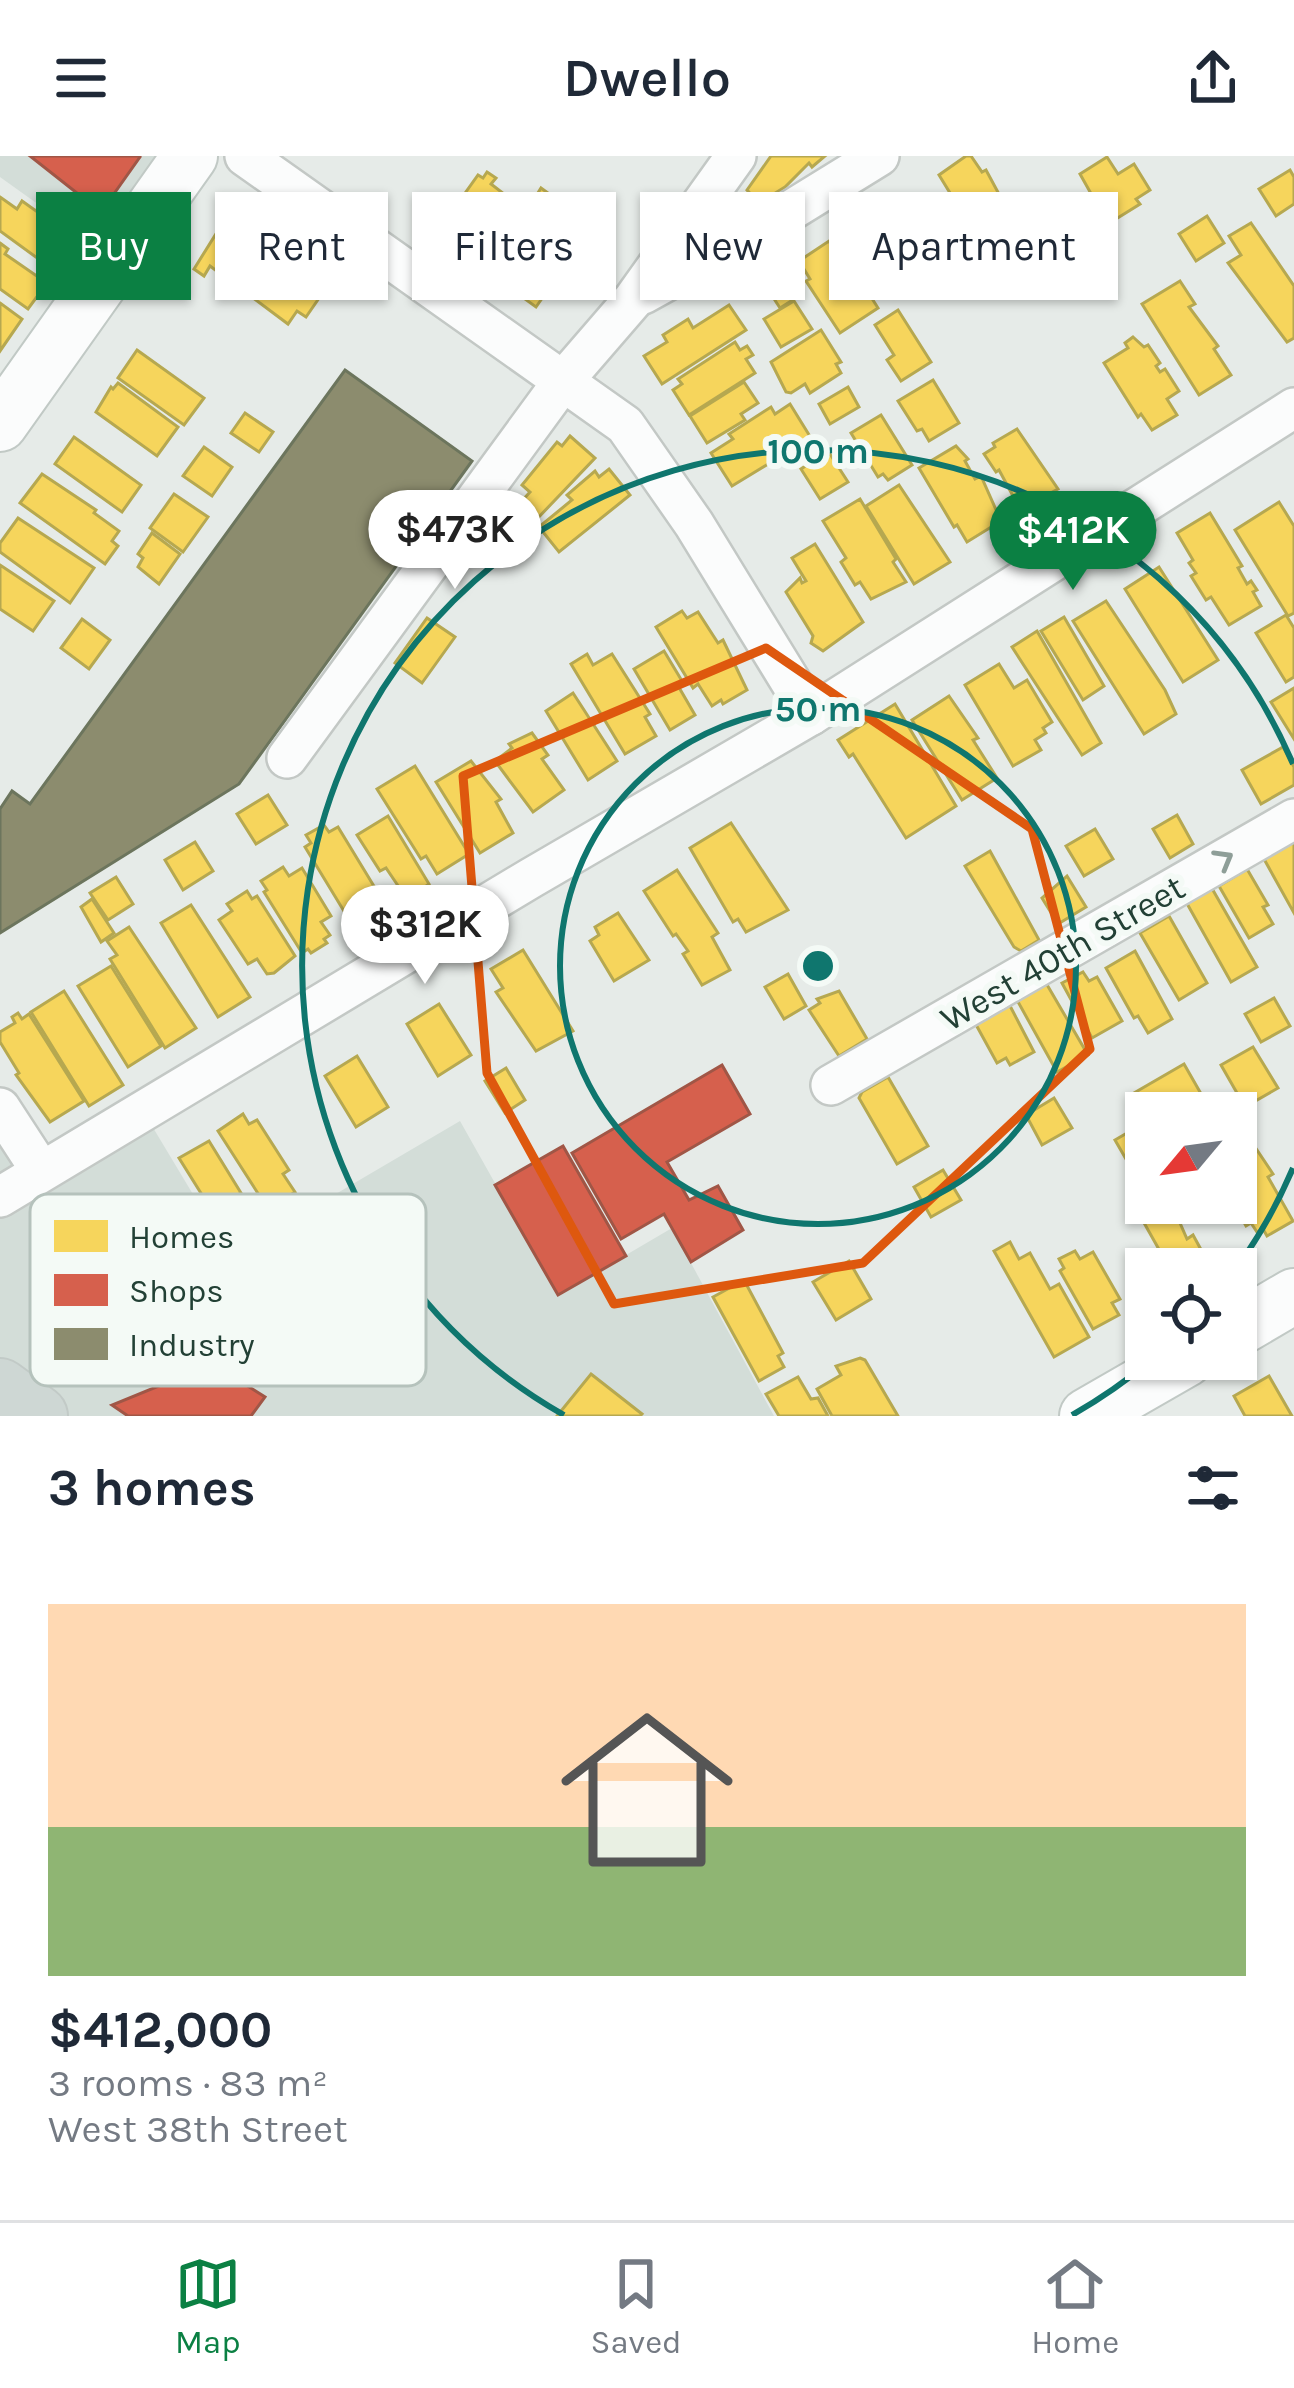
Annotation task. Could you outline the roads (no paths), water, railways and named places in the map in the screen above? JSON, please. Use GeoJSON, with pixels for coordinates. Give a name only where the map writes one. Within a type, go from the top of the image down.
{"type":"FeatureCollection","features":[{"type":"Feature","properties":{"kind":"main road"},"geometry":{"type":"LineString","coordinates":[[0,424],[190,156]]}},
{"type":"Feature","properties":{"kind":"main road"},"geometry":{"type":"LineString","coordinates":[[1257,1318],[1294,1297]]}},
{"type":"Feature","properties":{"kind":"main road"},"geometry":{"type":"LineString","coordinates":[[1087,1416],[1150,1380]]}},
{"type":"Feature","properties":{"kind":"main road"},"geometry":{"type":"LineString","coordinates":[[0,1389],[38,1416]]}},
{"type":"Feature","properties":{"kind":"street"},"geometry":{"type":"LineString","coordinates":[[245,156],[626,425],[694,524],[812,716]]}},
{"type":"Feature","properties":{"kind":"street"},"geometry":{"type":"LineString","coordinates":[[287,758],[563,381],[633,300],[736,156]]}},
{"type":"Feature","properties":{"kind":"street"},"geometry":{"type":"LineString","coordinates":[[633,300],[879,156]]}},
{"type":"Feature","properties":{"kind":"street"},"geometry":{"type":"LineString","coordinates":[[0,1197],[531,878],[812,716],[1294,408]]}},
{"type":"Feature","properties":{"kind":"street","name":"West 40th Street"},"geometry":{"type":"LineString","coordinates":[[831,1085],[1294,819]]}},
{"type":"Feature","properties":{"kind":"street"},"geometry":{"type":"LineString","coordinates":[[0,1108],[41,1171]]}}]}
